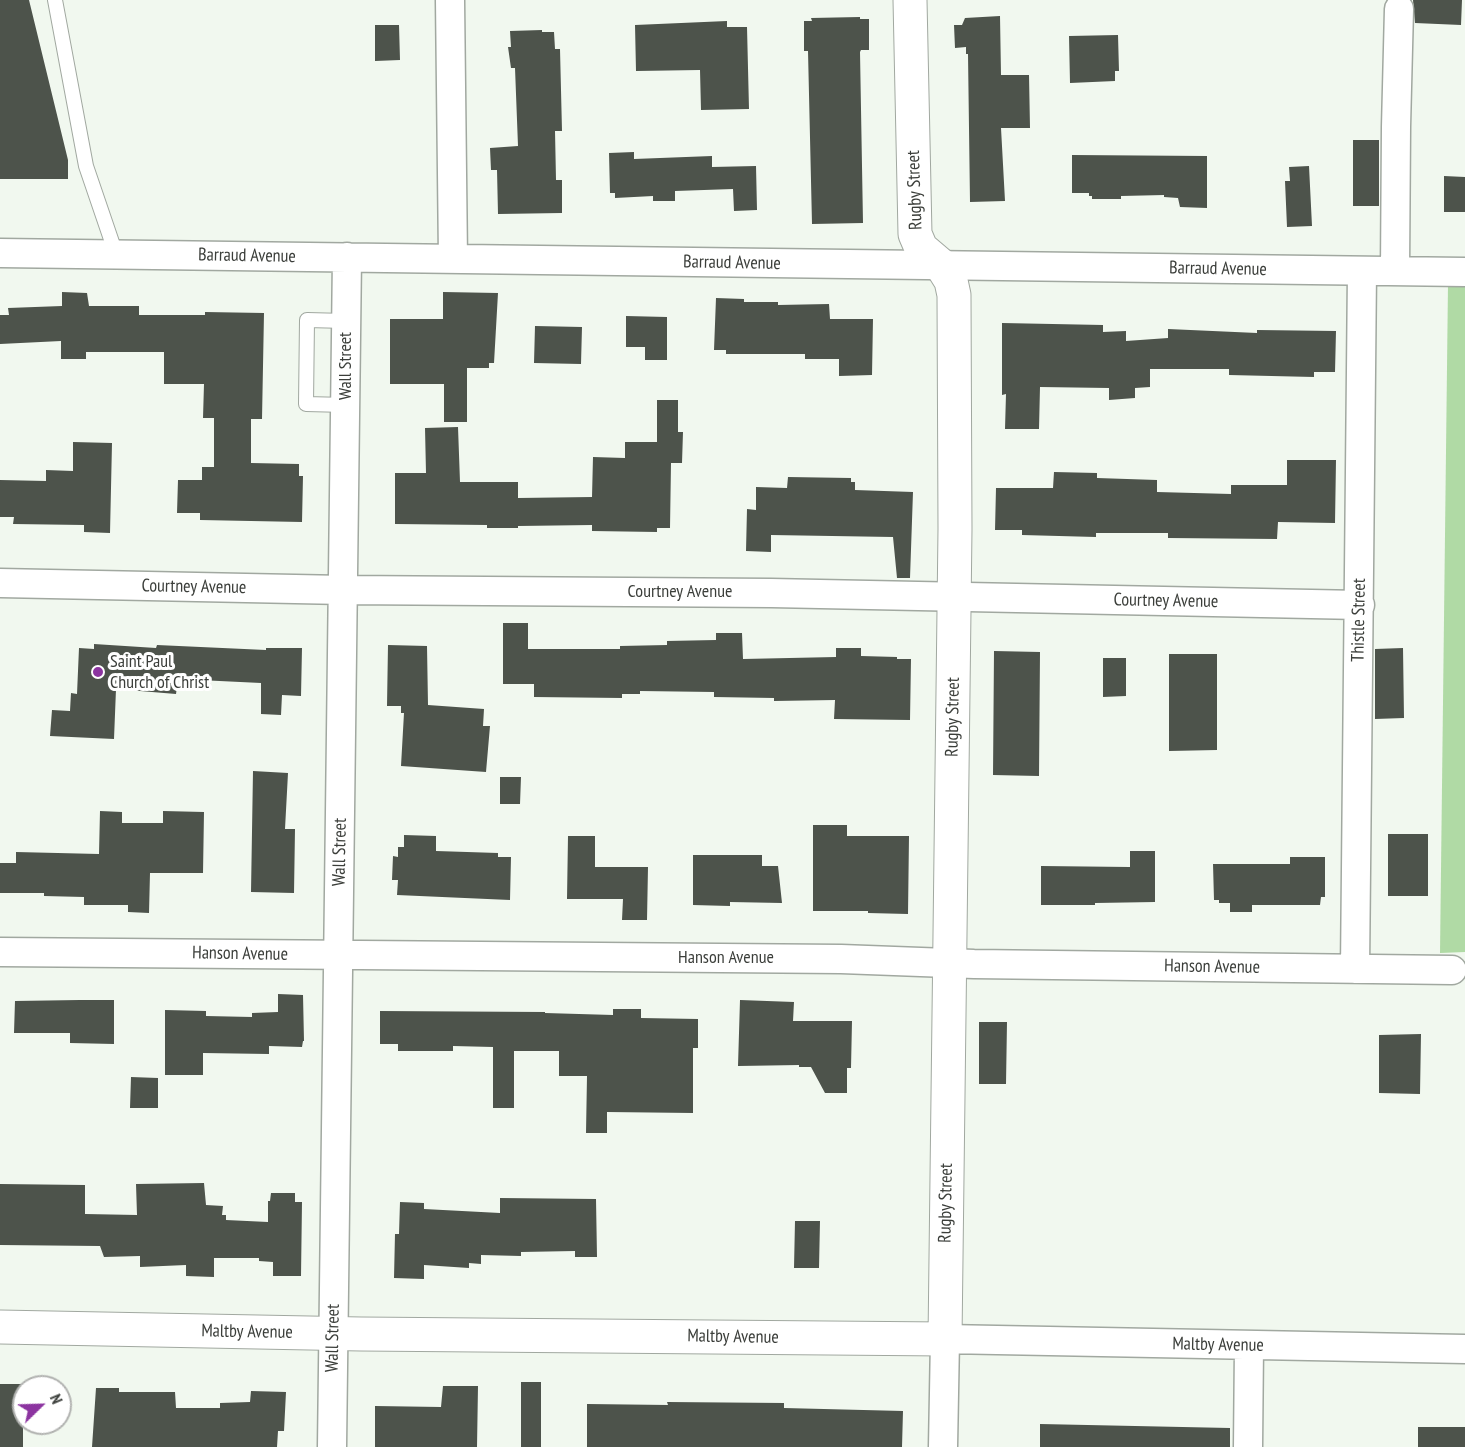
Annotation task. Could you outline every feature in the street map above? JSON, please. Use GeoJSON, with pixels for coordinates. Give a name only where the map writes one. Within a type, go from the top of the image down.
{"type":"FeatureCollection","features":[{"type":"Feature","properties":{"kind":"street"},"geometry":{"type":"LineString","coordinates":[[450,0],[453,259]]}},
{"type":"Feature","properties":{"kind":"street","name":"Rugby Street"},"geometry":{"type":"LineString","coordinates":[[910,0],[915,234],[921,248],[941,265],[951,281],[954,295],[954,596],[943,1447]]}},
{"type":"Feature","properties":{"kind":"street"},"geometry":{"type":"LineString","coordinates":[[1395,271],[1399,9]]}},
{"type":"Feature","properties":{"kind":"street","name":"Barraud Avenue"},"geometry":{"type":"LineString","coordinates":[[0,252],[1465,272]]}},
{"type":"Feature","properties":{"kind":"street","name":"Wall Street"},"geometry":{"type":"LineString","coordinates":[[332,1447],[347,257]]}},
{"type":"Feature","properties":{"kind":"street","name":"Thistle Street"},"geometry":{"type":"LineString","coordinates":[[1355,969],[1362,270]]}},
{"type":"Feature","properties":{"kind":"street","name":"Courtney Avenue"},"geometry":{"type":"LineString","coordinates":[[0,582],[344,590],[747,592],[1360,605]]}},
{"type":"Feature","properties":{"kind":"street","name":"Hanson Avenue"},"geometry":{"type":"LineString","coordinates":[[0,952],[841,959],[949,963],[1452,970]]}},
{"type":"Feature","properties":{"kind":"street","name":"Maltby Avenue"},"geometry":{"type":"LineString","coordinates":[[0,1327],[333,1334],[945,1340],[1465,1349]]}},
{"type":"Feature","properties":{"kind":"street"},"geometry":{"type":"LineString","coordinates":[[1248,1447],[1250,1346]]}},
{"type":"Feature","properties":{"kind":"lane"},"geometry":{"type":"LineString","coordinates":[[55,0],[86,166],[116,254]]}},
{"type":"Feature","properties":{"kind":"lane"},"geometry":{"type":"LineString","coordinates":[[346,321],[307,320],[306,404],[346,405]]}},
{"type":"Feature","properties":{"kind":"green space"},"geometry":{"type":"Polygon","coordinates":[[[1448,284],[1465,285],[1465,952],[1440,953],[1448,284]]]}},
{"type":"Feature","properties":{"kind":"building"},"geometry":{"type":"Polygon","coordinates":[[[0,0],[29,0],[68,160],[68,179],[0,179],[0,0]]]}},
{"type":"Feature","properties":{"kind":"building"},"geometry":{"type":"Polygon","coordinates":[[[1413,0],[1462,0],[1461,25],[1415,23],[1413,0]]]}},
{"type":"Feature","properties":{"kind":"building"},"geometry":{"type":"Polygon","coordinates":[[[1000,16],[1001,75],[1029,75],[1030,128],[1001,128],[1005,201],[970,202],[968,54],[966,54],[966,47],[955,48],[954,25],[962,25],[965,18],[1000,16]]]}},
{"type":"Feature","properties":{"kind":"building"},"geometry":{"type":"Polygon","coordinates":[[[860,17],[860,19],[869,19],[869,50],[860,52],[863,223],[812,224],[808,51],[804,51],[804,21],[812,21],[811,18],[860,17]]]}},
{"type":"Feature","properties":{"kind":"building"},"geometry":{"type":"Polygon","coordinates":[[[727,21],[727,27],[747,27],[749,109],[701,110],[700,70],[636,71],[635,25],[727,21]]]}},
{"type":"Feature","properties":{"kind":"building"},"geometry":{"type":"Polygon","coordinates":[[[375,25],[399,25],[400,60],[375,61],[375,25]]]}},
{"type":"Feature","properties":{"kind":"building"},"geometry":{"type":"Polygon","coordinates":[[[542,30],[542,32],[554,32],[555,49],[560,49],[562,131],[555,131],[556,180],[562,180],[562,213],[498,214],[497,170],[491,170],[490,148],[518,146],[515,68],[511,68],[508,47],[511,47],[510,31],[542,30]]]}},
{"type":"Feature","properties":{"kind":"building"},"geometry":{"type":"Polygon","coordinates":[[[1118,35],[1119,71],[1115,71],[1115,81],[1070,83],[1069,36],[1118,35]]]}},
{"type":"Feature","properties":{"kind":"building"},"geometry":{"type":"Polygon","coordinates":[[[1353,140],[1379,140],[1379,206],[1353,206],[1353,140]]]}},
{"type":"Feature","properties":{"kind":"building"},"geometry":{"type":"Polygon","coordinates":[[[634,152],[634,159],[712,156],[712,167],[756,166],[757,210],[734,211],[733,189],[675,191],[675,201],[653,201],[653,196],[615,198],[615,193],[610,193],[609,153],[634,152]]]}},
{"type":"Feature","properties":{"kind":"building"},"geometry":{"type":"Polygon","coordinates":[[[1072,155],[1207,156],[1207,208],[1180,207],[1178,198],[1164,197],[1164,195],[1092,199],[1089,193],[1072,193],[1072,155]]]}},
{"type":"Feature","properties":{"kind":"building"},"geometry":{"type":"Polygon","coordinates":[[[1309,166],[1312,226],[1287,227],[1285,181],[1290,181],[1289,167],[1309,166]]]}},
{"type":"Feature","properties":{"kind":"building"},"geometry":{"type":"Polygon","coordinates":[[[1444,176],[1465,177],[1465,212],[1444,212],[1444,176]]]}},
{"type":"Feature","properties":{"kind":"building"},"geometry":{"type":"Polygon","coordinates":[[[62,292],[87,293],[89,306],[139,306],[139,315],[205,315],[205,312],[264,313],[262,419],[251,419],[251,463],[299,464],[299,476],[303,476],[302,522],[200,520],[200,513],[177,513],[178,480],[202,480],[202,467],[214,467],[214,418],[203,418],[204,384],[164,384],[164,352],[86,352],[86,359],[61,359],[61,341],[0,344],[0,315],[9,315],[8,308],[62,306],[62,292]]]}},
{"type":"Feature","properties":{"kind":"building"},"geometry":{"type":"Polygon","coordinates":[[[443,292],[498,293],[494,363],[489,363],[489,368],[467,368],[467,422],[444,422],[444,384],[390,384],[390,319],[443,319],[443,292]]]}},
{"type":"Feature","properties":{"kind":"building"},"geometry":{"type":"Polygon","coordinates":[[[716,298],[744,299],[744,302],[778,302],[778,305],[829,304],[830,319],[873,319],[872,375],[839,376],[839,359],[805,359],[805,354],[726,354],[726,350],[714,350],[716,298]]]}},
{"type":"Feature","properties":{"kind":"building"},"geometry":{"type":"Polygon","coordinates":[[[626,316],[667,317],[667,360],[645,360],[645,347],[626,347],[626,316]]]}},
{"type":"Feature","properties":{"kind":"building"},"geometry":{"type":"Polygon","coordinates":[[[1002,323],[1103,325],[1103,332],[1126,331],[1126,341],[1168,338],[1168,329],[1257,333],[1257,330],[1336,331],[1335,372],[1314,372],[1314,377],[1229,375],[1229,369],[1150,369],[1150,387],[1135,388],[1135,398],[1109,400],[1109,388],[1040,387],[1039,429],[1005,429],[1006,394],[1002,395],[1002,323]]]}},
{"type":"Feature","properties":{"kind":"building"},"geometry":{"type":"Polygon","coordinates":[[[535,326],[582,327],[581,364],[534,363],[535,326]]]}},
{"type":"Feature","properties":{"kind":"building"},"geometry":{"type":"Polygon","coordinates":[[[657,400],[678,400],[678,432],[683,432],[682,463],[671,463],[670,528],[657,528],[657,532],[592,531],[592,525],[487,528],[487,525],[395,524],[395,473],[426,473],[425,428],[458,427],[460,482],[518,482],[518,498],[592,497],[593,457],[625,458],[625,442],[657,442],[657,400]]]}},
{"type":"Feature","properties":{"kind":"building"},"geometry":{"type":"Polygon","coordinates":[[[73,442],[112,443],[110,533],[84,532],[84,525],[13,524],[14,517],[0,517],[0,480],[46,481],[46,470],[73,471],[73,442]]]}},
{"type":"Feature","properties":{"kind":"building"},"geometry":{"type":"Polygon","coordinates":[[[1287,460],[1336,460],[1335,523],[1278,522],[1277,539],[1168,538],[1168,533],[1096,533],[1096,537],[1022,535],[1022,530],[995,530],[996,488],[1053,488],[1054,472],[1097,473],[1097,478],[1157,480],[1157,492],[1231,494],[1231,485],[1287,485],[1287,460]]]}},
{"type":"Feature","properties":{"kind":"building"},"geometry":{"type":"Polygon","coordinates":[[[788,477],[851,478],[851,482],[855,482],[855,490],[913,492],[910,578],[897,578],[893,537],[771,535],[771,552],[746,551],[747,509],[756,510],[756,487],[787,488],[788,477]]]}},
{"type":"Feature","properties":{"kind":"building"},"geometry":{"type":"Polygon","coordinates":[[[503,623],[528,623],[528,649],[620,649],[620,646],[667,645],[667,641],[716,640],[716,633],[742,633],[743,659],[836,657],[836,648],[861,648],[861,656],[911,659],[910,720],[834,719],[835,700],[774,701],[774,698],[714,697],[714,692],[640,691],[640,694],[622,694],[622,698],[534,697],[534,684],[503,684],[503,623]]]}},
{"type":"Feature","properties":{"kind":"building"},"geometry":{"type":"Polygon","coordinates":[[[94,644],[156,648],[157,645],[266,650],[266,648],[302,648],[301,696],[282,695],[281,715],[261,714],[261,683],[178,679],[176,694],[116,689],[114,739],[50,736],[52,710],[70,711],[71,693],[77,694],[79,648],[94,649],[94,644]]]}},
{"type":"Feature","properties":{"kind":"building"},"geometry":{"type":"Polygon","coordinates":[[[388,645],[427,646],[428,705],[484,709],[483,726],[490,726],[486,772],[401,766],[404,713],[401,713],[401,706],[387,706],[388,645]]]}},
{"type":"Feature","properties":{"kind":"building"},"geometry":{"type":"Polygon","coordinates":[[[1403,648],[1404,718],[1375,719],[1375,649],[1403,648]]]}},
{"type":"Feature","properties":{"kind":"building"},"geometry":{"type":"Polygon","coordinates":[[[994,651],[1040,652],[1039,776],[993,775],[994,651]]]}},
{"type":"Feature","properties":{"kind":"building"},"geometry":{"type":"Polygon","coordinates":[[[1169,654],[1217,654],[1217,750],[1169,751],[1169,654]]]}},
{"type":"Feature","properties":{"kind":"building"},"geometry":{"type":"Polygon","coordinates":[[[1103,658],[1126,658],[1126,696],[1103,697],[1103,658]]]}},
{"type":"Feature","properties":{"kind":"building"},"geometry":{"type":"Polygon","coordinates":[[[253,771],[288,773],[285,829],[295,829],[294,893],[251,892],[253,771]]]}},
{"type":"Feature","properties":{"kind":"building"},"geometry":{"type":"Polygon","coordinates":[[[500,777],[521,777],[520,804],[500,804],[500,777]]]}},
{"type":"Feature","properties":{"kind":"building"},"geometry":{"type":"Polygon","coordinates":[[[100,811],[122,812],[122,823],[163,823],[163,811],[204,812],[203,873],[150,873],[149,913],[128,912],[128,905],[84,905],[84,897],[44,896],[44,893],[0,893],[0,863],[16,863],[16,852],[99,854],[100,811]]]}},
{"type":"Feature","properties":{"kind":"building"},"geometry":{"type":"Polygon","coordinates":[[[813,825],[847,825],[847,836],[909,836],[908,914],[813,911],[813,825]]]}},
{"type":"Feature","properties":{"kind":"building"},"geometry":{"type":"Polygon","coordinates":[[[1388,834],[1428,834],[1428,896],[1388,896],[1388,834]]]}},
{"type":"Feature","properties":{"kind":"building"},"geometry":{"type":"Polygon","coordinates":[[[404,835],[436,836],[436,851],[498,853],[498,857],[511,857],[510,900],[397,895],[398,880],[392,880],[393,856],[398,857],[398,847],[404,847],[404,835]]]}},
{"type":"Feature","properties":{"kind":"building"},"geometry":{"type":"Polygon","coordinates":[[[568,836],[595,836],[595,867],[648,867],[647,920],[622,920],[623,899],[567,899],[568,836]]]}},
{"type":"Feature","properties":{"kind":"building"},"geometry":{"type":"Polygon","coordinates":[[[1130,851],[1155,851],[1155,902],[1041,905],[1041,866],[1130,867],[1130,851]]]}},
{"type":"Feature","properties":{"kind":"building"},"geometry":{"type":"Polygon","coordinates":[[[693,855],[762,855],[762,866],[778,866],[782,903],[730,902],[730,906],[693,905],[693,855]]]}},
{"type":"Feature","properties":{"kind":"building"},"geometry":{"type":"Polygon","coordinates":[[[1290,857],[1325,857],[1325,897],[1321,897],[1320,905],[1252,905],[1252,912],[1230,912],[1230,903],[1219,903],[1219,900],[1214,900],[1213,864],[1290,864],[1290,857]]]}},
{"type":"Feature","properties":{"kind":"building"},"geometry":{"type":"Polygon","coordinates":[[[278,994],[303,995],[304,1041],[302,1047],[269,1046],[269,1054],[203,1053],[203,1075],[165,1075],[165,1010],[206,1011],[206,1016],[252,1017],[252,1013],[278,1012],[278,994]]]}},
{"type":"Feature","properties":{"kind":"building"},"geometry":{"type":"Polygon","coordinates":[[[114,1000],[114,1044],[70,1043],[70,1033],[14,1033],[15,1001],[114,1000]]]}},
{"type":"Feature","properties":{"kind":"building"},"geometry":{"type":"Polygon","coordinates":[[[740,1000],[794,1002],[793,1021],[852,1021],[851,1068],[847,1068],[847,1093],[825,1093],[811,1067],[799,1067],[799,1065],[738,1066],[740,1000]]]}},
{"type":"Feature","properties":{"kind":"building"},"geometry":{"type":"Polygon","coordinates":[[[613,1009],[641,1009],[641,1018],[698,1019],[698,1048],[693,1048],[693,1113],[607,1112],[607,1133],[586,1133],[587,1076],[559,1076],[559,1051],[514,1051],[514,1108],[493,1108],[493,1047],[453,1046],[453,1051],[398,1051],[398,1044],[380,1044],[380,1011],[545,1012],[613,1015],[613,1009]]]}},
{"type":"Feature","properties":{"kind":"building"},"geometry":{"type":"Polygon","coordinates":[[[979,1022],[1007,1022],[1006,1084],[979,1084],[979,1022]]]}},
{"type":"Feature","properties":{"kind":"building"},"geometry":{"type":"Polygon","coordinates":[[[1421,1034],[1420,1094],[1379,1093],[1379,1035],[1421,1034]]]}},
{"type":"Feature","properties":{"kind":"building"},"geometry":{"type":"Polygon","coordinates":[[[131,1077],[158,1078],[158,1108],[130,1108],[131,1077]]]}},
{"type":"Feature","properties":{"kind":"building"},"geometry":{"type":"Polygon","coordinates":[[[204,1183],[206,1205],[223,1206],[222,1215],[226,1215],[226,1220],[268,1222],[268,1201],[270,1201],[271,1193],[295,1193],[295,1202],[302,1202],[301,1276],[273,1276],[273,1262],[259,1261],[259,1258],[214,1258],[214,1277],[186,1276],[186,1265],[140,1267],[140,1256],[104,1257],[100,1246],[0,1245],[0,1184],[85,1185],[85,1214],[137,1215],[136,1184],[204,1183]]]}},
{"type":"Feature","properties":{"kind":"building"},"geometry":{"type":"Polygon","coordinates":[[[500,1198],[596,1199],[597,1257],[575,1257],[575,1251],[521,1252],[521,1256],[481,1255],[481,1264],[469,1263],[469,1268],[424,1265],[424,1279],[394,1278],[395,1234],[399,1234],[400,1202],[424,1203],[424,1209],[500,1213],[500,1198]]]}},
{"type":"Feature","properties":{"kind":"building"},"geometry":{"type":"Polygon","coordinates":[[[795,1221],[820,1221],[819,1268],[794,1268],[795,1221]]]}},
{"type":"Feature","properties":{"kind":"building"},"geometry":{"type":"Polygon","coordinates":[[[521,1382],[541,1382],[541,1447],[521,1447],[521,1382]]]}},
{"type":"Feature","properties":{"kind":"building"},"geometry":{"type":"Polygon","coordinates":[[[0,1384],[12,1384],[12,1435],[23,1435],[23,1447],[0,1447],[0,1384]]]}},
{"type":"Feature","properties":{"kind":"building"},"geometry":{"type":"Polygon","coordinates":[[[443,1386],[478,1386],[477,1447],[375,1447],[375,1406],[441,1407],[443,1386]]]}},
{"type":"Feature","properties":{"kind":"building"},"geometry":{"type":"Polygon","coordinates":[[[96,1388],[119,1388],[119,1392],[175,1392],[176,1408],[220,1408],[220,1403],[250,1402],[251,1391],[286,1392],[284,1431],[278,1431],[277,1447],[92,1447],[96,1388]]]}},
{"type":"Feature","properties":{"kind":"building"},"geometry":{"type":"Polygon","coordinates":[[[667,1402],[784,1403],[784,1408],[903,1411],[902,1447],[587,1447],[587,1404],[668,1405],[667,1402]]]}},
{"type":"Feature","properties":{"kind":"building"},"geometry":{"type":"Polygon","coordinates":[[[1040,1424],[1230,1428],[1230,1447],[1040,1447],[1040,1424]]]}},
{"type":"Feature","properties":{"kind":"building"},"geometry":{"type":"Polygon","coordinates":[[[1418,1427],[1465,1427],[1465,1447],[1418,1447],[1418,1427]]]}},
{"type":"Feature","properties":{"kind":"place","name":"Saint Paul Church of Christ"},"geometry":{"type":"Point","coordinates":[98,672]}}]}
